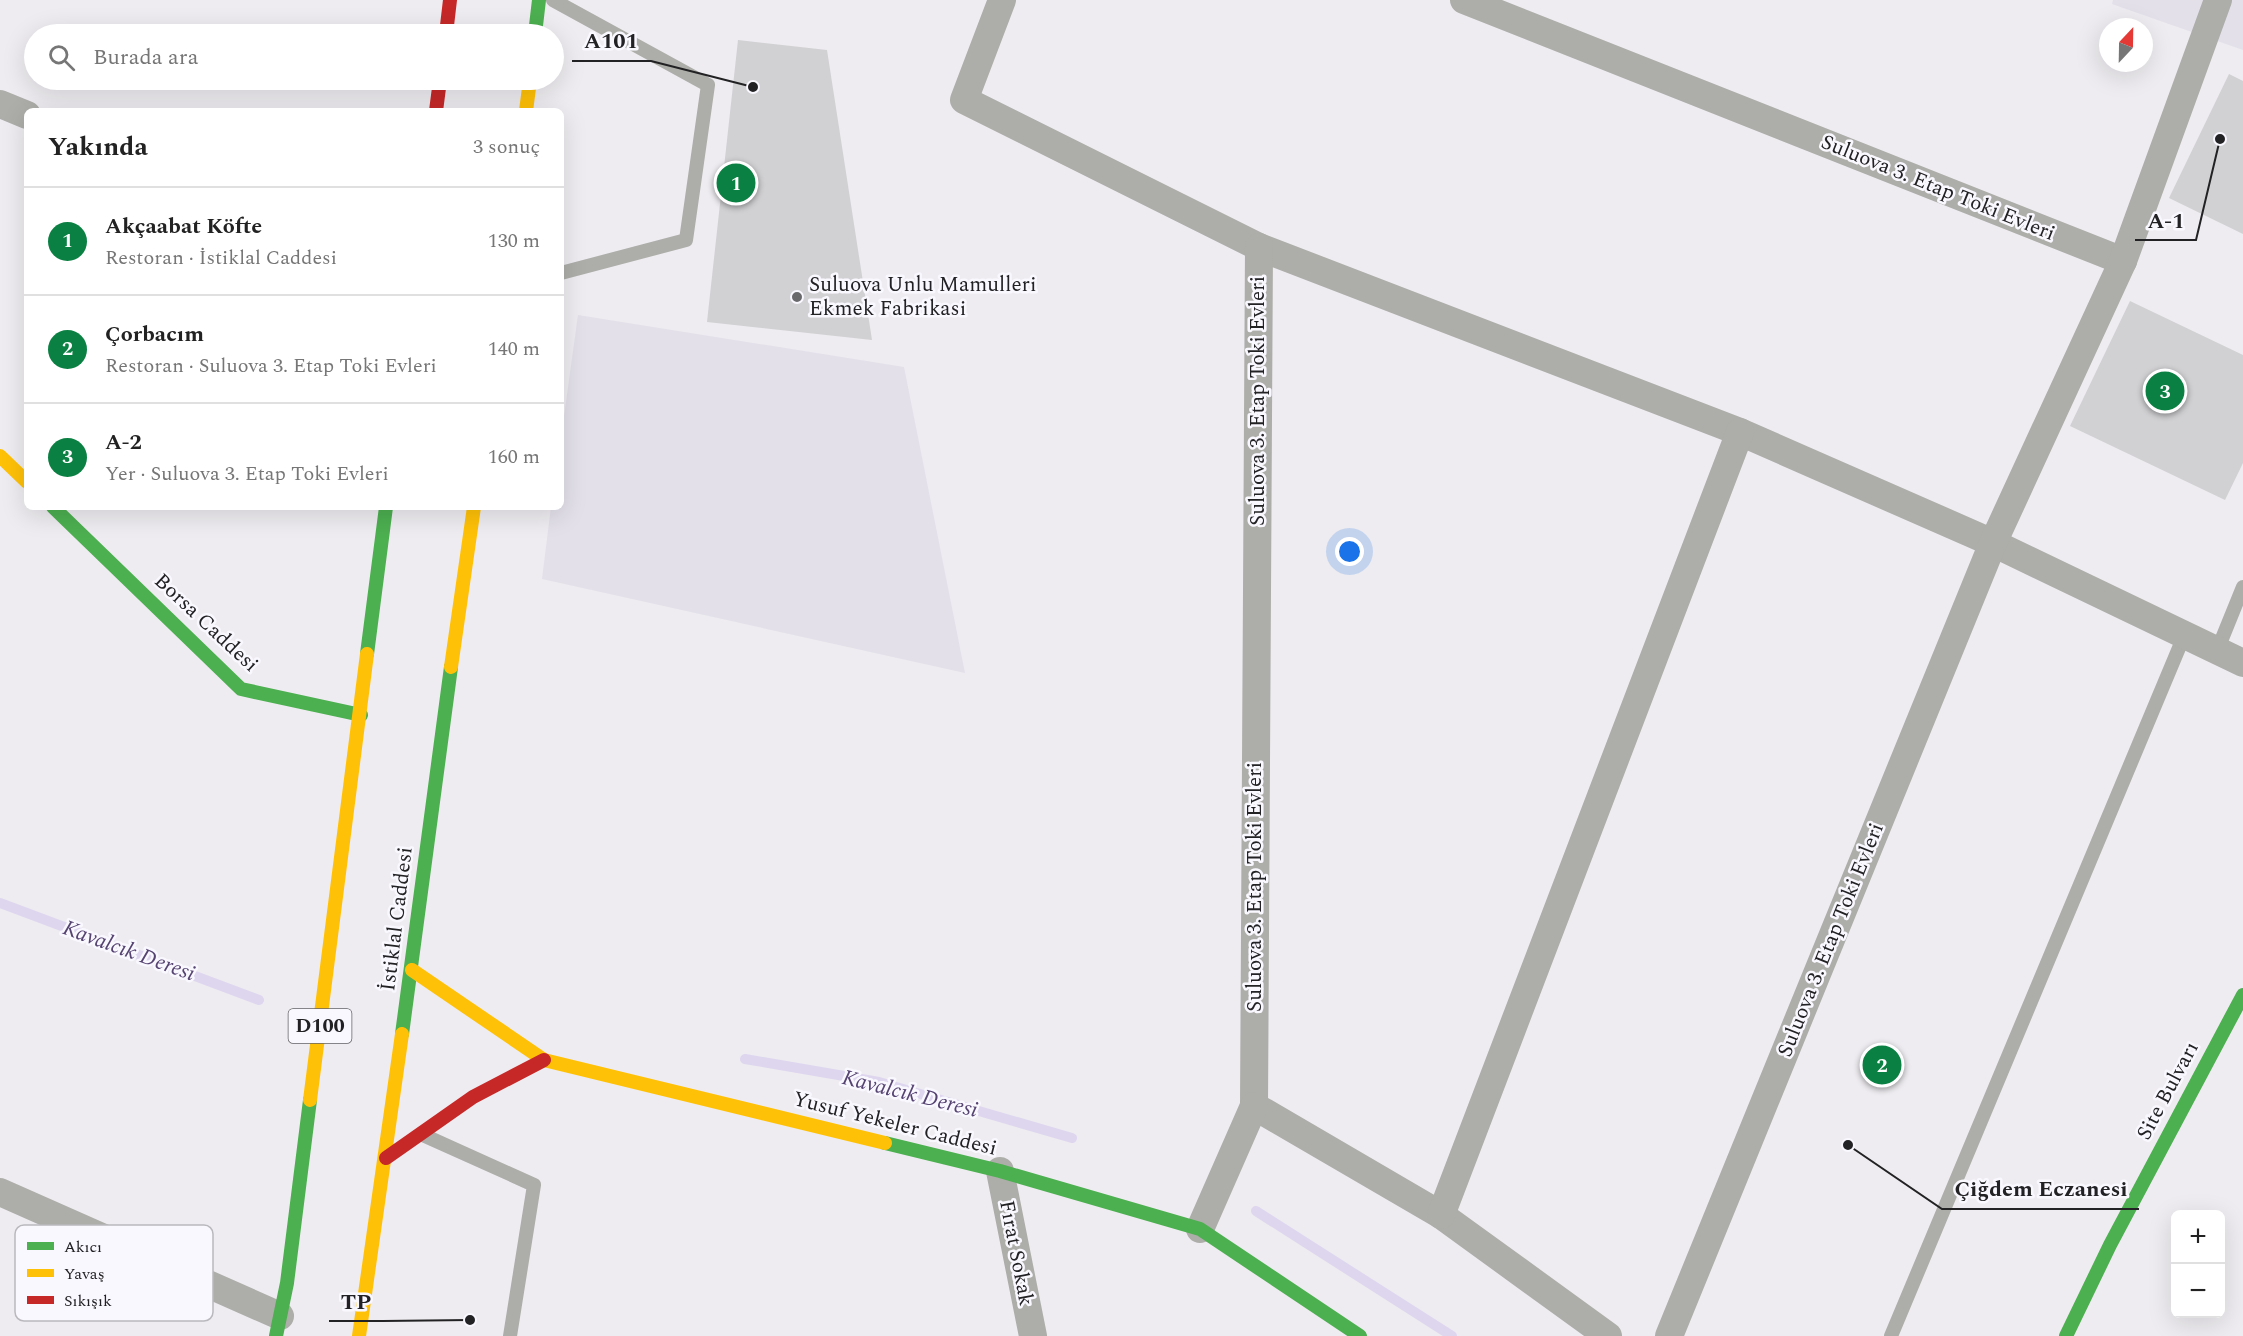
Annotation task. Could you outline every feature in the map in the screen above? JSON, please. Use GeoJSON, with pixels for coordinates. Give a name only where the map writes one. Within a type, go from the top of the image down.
{"type":"FeatureCollection","features":[{"type":"Feature","properties":{"kind":"main road"},"geometry":{"type":"LineString","coordinates":[[447,24],[450,0]]}},
{"type":"Feature","properties":{"kind":"main road"},"geometry":{"type":"LineString","coordinates":[[536,24],[539,0]]}},
{"type":"Feature","properties":{"kind":"main road"},"geometry":{"type":"LineString","coordinates":[[436,108],[439,90]]}},
{"type":"Feature","properties":{"kind":"main road"},"geometry":{"type":"LineString","coordinates":[[526,108],[529,90]]}},
{"type":"Feature","properties":{"kind":"main road"},"geometry":{"type":"LineString","coordinates":[[0,456],[24,479]]}},
{"type":"Feature","properties":{"kind":"main road","name":"Borsa Caddesi"},"geometry":{"type":"LineString","coordinates":[[56,510],[241,689],[360,715]]}},
{"type":"Feature","properties":{"kind":"main road","name":"D100"},"geometry":{"type":"LineString","coordinates":[[278,1326],[287,1283],[386,510]]}},
{"type":"Feature","properties":{"kind":"main road","name":"İstiklal Caddesi"},"geometry":{"type":"LineString","coordinates":[[359,1336],[387,1158],[407,1125],[412,970],[438,755],[474,510]]}},
{"type":"Feature","properties":{"kind":"main road","name":"Yusuf Yekeler Caddesi"},"geometry":{"type":"LineString","coordinates":[[412,970],[544,1060],[1000,1171],[1200,1229],[1360,1336]]}},
{"type":"Feature","properties":{"kind":"main road","name":"Site Bulvarı"},"geometry":{"type":"LineString","coordinates":[[2066,1336],[2110,1245],[2243,995]]}},
{"type":"Feature","properties":{"kind":"main road"},"geometry":{"type":"LineString","coordinates":[[387,1158],[407,1125],[473,1097],[544,1060]]}},
{"type":"Feature","properties":{"kind":"street","name":"Suluova 3. Etap Toki Evleri"},"geometry":{"type":"LineString","coordinates":[[1002,0],[964,100],[1259,247],[1740,432],[1993,543],[2243,663]]}},
{"type":"Feature","properties":{"kind":"street","name":"Suluova 3. Etap Toki Evleri"},"geometry":{"type":"LineString","coordinates":[[1464,0],[2123,261],[1993,543],[1670,1336]]}},
{"type":"Feature","properties":{"kind":"street"},"geometry":{"type":"LineString","coordinates":[[2123,261],[2218,0]]}},
{"type":"Feature","properties":{"kind":"street"},"geometry":{"type":"LineString","coordinates":[[0,104],[24,114]]}},
{"type":"Feature","properties":{"kind":"street","name":"Suluova 3. Etap Toki Evleri"},"geometry":{"type":"LineString","coordinates":[[1254,1106],[1259,247]]}},
{"type":"Feature","properties":{"kind":"street"},"geometry":{"type":"LineString","coordinates":[[1441,1215],[1740,432]]}},
{"type":"Feature","properties":{"kind":"street"},"geometry":{"type":"LineString","coordinates":[[1200,1229],[1254,1106],[1441,1215],[1608,1336]]}},
{"type":"Feature","properties":{"kind":"street","name":"Fırat Sokak"},"geometry":{"type":"LineString","coordinates":[[1000,1171],[1033,1336]]}},
{"type":"Feature","properties":{"kind":"street"},"geometry":{"type":"LineString","coordinates":[[0,1192],[68,1225]]}},
{"type":"Feature","properties":{"kind":"street"},"geometry":{"type":"LineString","coordinates":[[213,1295],[278,1326]]}},
{"type":"Feature","properties":{"kind":"lane"},"geometry":{"type":"LineString","coordinates":[[553,0],[708,85],[686,240],[564,272]]}},
{"type":"Feature","properties":{"kind":"lane"},"geometry":{"type":"LineString","coordinates":[[2217,651],[2243,587]]}},
{"type":"Feature","properties":{"kind":"lane"},"geometry":{"type":"LineString","coordinates":[[1891,1336],[2184,636]]}},
{"type":"Feature","properties":{"kind":"lane"},"geometry":{"type":"LineString","coordinates":[[407,1125],[534,1185],[510,1336]]}},
{"type":"Feature","properties":{"kind":"shaded area"},"geometry":{"type":"Polygon","coordinates":[[[2113,0],[2243,0],[2243,50],[2153,18],[2112,4],[2113,0]]]}},
{"type":"Feature","properties":{"kind":"shaded area"},"geometry":{"type":"Polygon","coordinates":[[[578,315],[904,367],[965,673],[542,579],[551,510],[564,510],[564,416],[578,315]]]}},
{"type":"Feature","properties":{"kind":"building"},"geometry":{"type":"Polygon","coordinates":[[[738,40],[827,50],[872,340],[707,322],[738,40]]]}},
{"type":"Feature","properties":{"kind":"building"},"geometry":{"type":"Polygon","coordinates":[[[2229,74],[2243,81],[2243,234],[2169,198],[2229,74]]]}},
{"type":"Feature","properties":{"kind":"building"},"geometry":{"type":"Polygon","coordinates":[[[2130,301],[2243,355],[2243,463],[2225,500],[2070,426],[2130,301]]]}},
{"type":"Feature","properties":{"kind":"waterway","name":"Kavalcık Deresi"},"geometry":{"type":"LineString","coordinates":[[0,903],[259,1000]]}},
{"type":"Feature","properties":{"kind":"waterway","name":"Kavalcık Deresi"},"geometry":{"type":"LineString","coordinates":[[745,1059],[879,1082],[1072,1138]]}},
{"type":"Feature","properties":{"kind":"waterway","name":"Kavalcık Deresi"},"geometry":{"type":"LineString","coordinates":[[1256,1211],[1452,1336]]}},
{"type":"Feature","properties":{"kind":"traffic: fast"},"geometry":{"type":"LineString","coordinates":[[536,24],[539,0]]}},
{"type":"Feature","properties":{"kind":"traffic: fast"},"geometry":{"type":"LineString","coordinates":[[56,510],[241,689],[361,715]]}},
{"type":"Feature","properties":{"kind":"traffic: fast"},"geometry":{"type":"LineString","coordinates":[[367,654],[386,510]]}},
{"type":"Feature","properties":{"kind":"traffic: fast"},"geometry":{"type":"LineString","coordinates":[[402,1034],[451,667]]}},
{"type":"Feature","properties":{"kind":"traffic: fast"},"geometry":{"type":"LineString","coordinates":[[2066,1336],[2110,1245],[2243,995]]}},
{"type":"Feature","properties":{"kind":"traffic: fast"},"geometry":{"type":"LineString","coordinates":[[276,1336],[287,1283],[310,1100]]}},
{"type":"Feature","properties":{"kind":"traffic: fast"},"geometry":{"type":"LineString","coordinates":[[885,1143],[1000,1171],[1200,1229],[1360,1336]]}},
{"type":"Feature","properties":{"kind":"traffic: slow"},"geometry":{"type":"LineString","coordinates":[[526,108],[529,90]]}},
{"type":"Feature","properties":{"kind":"traffic: slow"},"geometry":{"type":"LineString","coordinates":[[0,456],[24,479]]}},
{"type":"Feature","properties":{"kind":"traffic: slow"},"geometry":{"type":"LineString","coordinates":[[451,667],[474,510]]}},
{"type":"Feature","properties":{"kind":"traffic: slow"},"geometry":{"type":"LineString","coordinates":[[310,1100],[367,654]]}},
{"type":"Feature","properties":{"kind":"traffic: slow"},"geometry":{"type":"LineString","coordinates":[[412,970],[544,1060],[885,1143]]}},
{"type":"Feature","properties":{"kind":"traffic: slow"},"geometry":{"type":"LineString","coordinates":[[359,1336],[402,1034]]}},
{"type":"Feature","properties":{"kind":"traffic: jam"},"geometry":{"type":"LineString","coordinates":[[447,24],[450,0]]}},
{"type":"Feature","properties":{"kind":"traffic: jam"},"geometry":{"type":"LineString","coordinates":[[436,108],[439,90]]}},
{"type":"Feature","properties":{"kind":"traffic: jam"},"geometry":{"type":"LineString","coordinates":[[386,1158],[473,1097],[544,1060]]}},
{"type":"Feature","properties":{"kind":"place","name":"A101"},"geometry":{"type":"Point","coordinates":[753,87]}},
{"type":"Feature","properties":{"kind":"place","name":"A-1"},"geometry":{"type":"Point","coordinates":[2220,139]}},
{"type":"Feature","properties":{"kind":"place","name":"Akçaabat Köfte"},"geometry":{"type":"Point","coordinates":[736,183]}},
{"type":"Feature","properties":{"kind":"place","name":"Suluova Unlu Mamulleri Ekmek Fabrikasi"},"geometry":{"type":"Point","coordinates":[797,297]}},
{"type":"Feature","properties":{"kind":"place","name":"A-2"},"geometry":{"type":"Point","coordinates":[2165,391]}},
{"type":"Feature","properties":{"kind":"place","name":"Çorbacım"},"geometry":{"type":"Point","coordinates":[1882,1065]}},
{"type":"Feature","properties":{"kind":"place","name":"Çiğdem Eczanesi"},"geometry":{"type":"Point","coordinates":[1848,1145]}},
{"type":"Feature","properties":{"kind":"place","name":"TP"},"geometry":{"type":"Point","coordinates":[470,1320]}}]}
